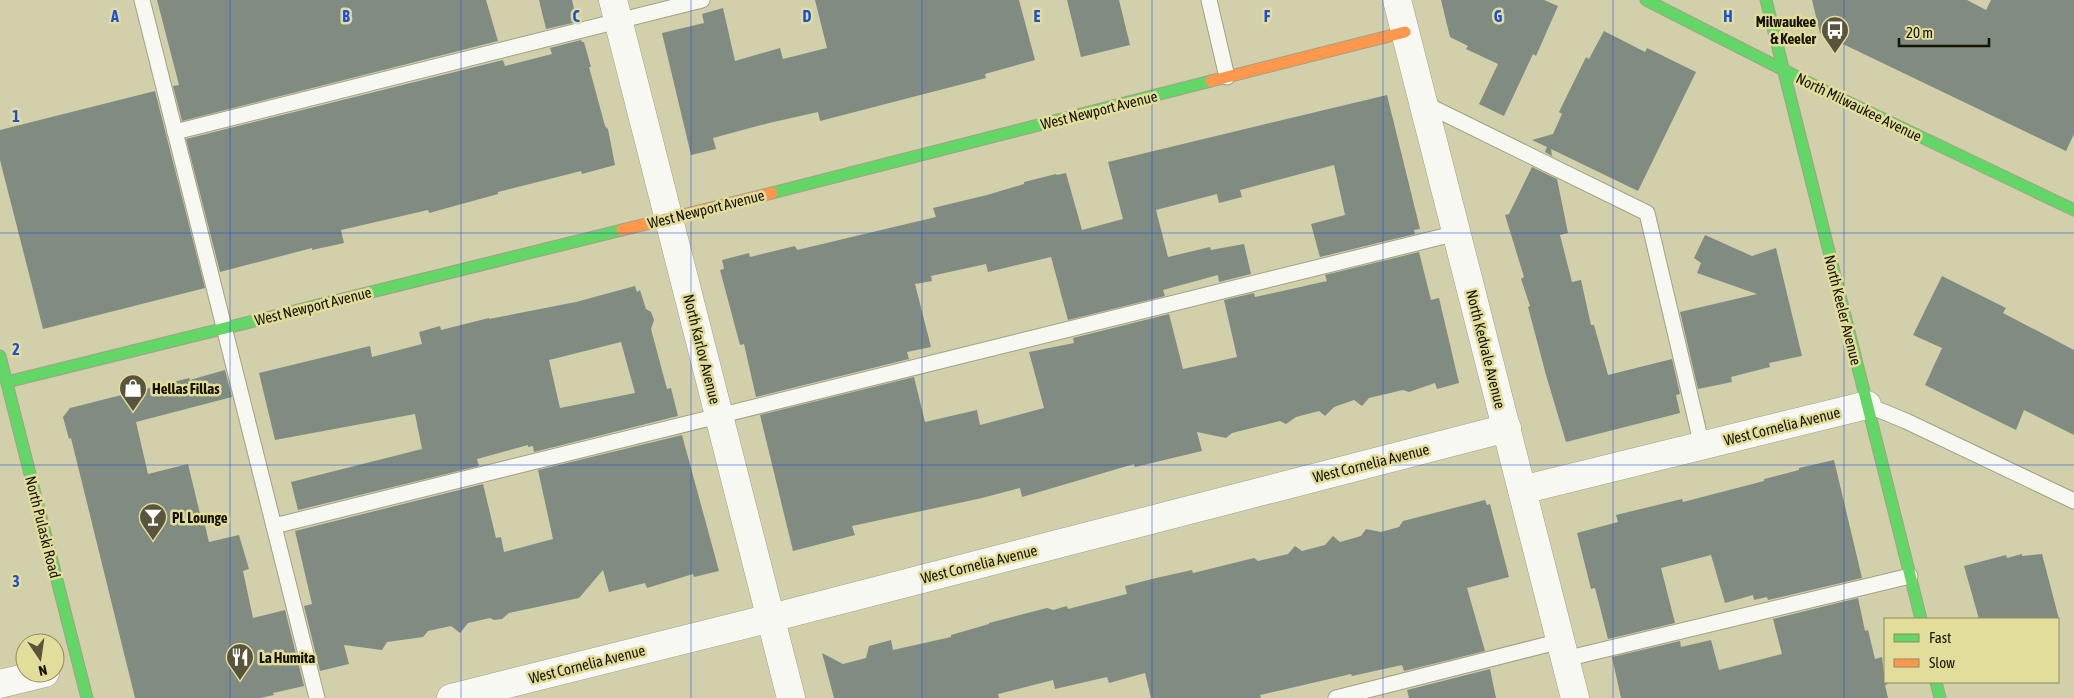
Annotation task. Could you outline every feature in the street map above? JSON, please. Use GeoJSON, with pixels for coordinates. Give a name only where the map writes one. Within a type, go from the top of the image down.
{"type":"FeatureCollection","features":[{"type":"Feature","properties":{"kind":"street","name":"North Kedvale Avenue"},"geometry":{"type":"LineString","coordinates":[[1397,0],[1575,698]]}},
{"type":"Feature","properties":{"kind":"street","name":"North Milwaukee Avenue"},"geometry":{"type":"LineString","coordinates":[[1646,0],[1784,71],[2074,210]]}},
{"type":"Feature","properties":{"kind":"street","name":"North Keeler Avenue"},"geometry":{"type":"LineString","coordinates":[[1766,0],[1921,618]]}},
{"type":"Feature","properties":{"kind":"street","name":"North Karlov Avenue"},"geometry":{"type":"LineString","coordinates":[[616,11],[791,698]]}},
{"type":"Feature","properties":{"kind":"street","name":"West Newport Avenue"},"geometry":{"type":"LineString","coordinates":[[7,382],[1406,32]]}},
{"type":"Feature","properties":{"kind":"street","name":"North Pulaski Road"},"geometry":{"type":"LineString","coordinates":[[0,356],[67,668],[87,698]]}},
{"type":"Feature","properties":{"kind":"street","name":"West Cornelia Avenue"},"geometry":{"type":"LineString","coordinates":[[1522,490],[1867,405]]}},
{"type":"Feature","properties":{"kind":"street","name":"West Cornelia Avenue"},"geometry":{"type":"LineString","coordinates":[[451,698],[771,618],[1506,428]]}},
{"type":"Feature","properties":{"kind":"street"},"geometry":{"type":"LineString","coordinates":[[0,684],[15,680]]}},
{"type":"Feature","properties":{"kind":"street"},"geometry":{"type":"LineString","coordinates":[[1936,683],[1940,698]]}},
{"type":"Feature","properties":{"kind":"lane"},"geometry":{"type":"LineString","coordinates":[[142,0],[317,698]]}},
{"type":"Feature","properties":{"kind":"lane"},"geometry":{"type":"LineString","coordinates":[[175,132],[616,11],[702,0]]}},
{"type":"Feature","properties":{"kind":"lane"},"geometry":{"type":"LineString","coordinates":[[1209,0],[1227,77]]}},
{"type":"Feature","properties":{"kind":"lane"},"geometry":{"type":"LineString","coordinates":[[1423,103],[1647,213],[1702,446]]}},
{"type":"Feature","properties":{"kind":"lane"},"geometry":{"type":"LineString","coordinates":[[274,526],[1457,233]]}},
{"type":"Feature","properties":{"kind":"lane"},"geometry":{"type":"LineString","coordinates":[[1867,405],[1906,421],[2074,501]]}},
{"type":"Feature","properties":{"kind":"lane"},"geometry":{"type":"LineString","coordinates":[[1336,698],[1910,576]]}},
{"type":"Feature","properties":{"kind":"building"},"geometry":{"type":"Polygon","coordinates":[[[157,0],[486,0],[498,41],[182,121],[173,86],[179,85],[157,0]]]}},
{"type":"Feature","properties":{"kind":"building"},"geometry":{"type":"Polygon","coordinates":[[[539,0],[572,0],[577,22],[546,29],[539,0]]]}},
{"type":"Feature","properties":{"kind":"building"},"geometry":{"type":"Polygon","coordinates":[[[815,0],[1019,0],[1035,60],[985,74],[986,78],[820,121],[818,112],[713,138],[716,149],[691,155],[662,33],[704,23],[702,14],[723,8],[735,61],[780,48],[783,59],[827,48],[815,0]]]}},
{"type":"Feature","properties":{"kind":"building"},"geometry":{"type":"Polygon","coordinates":[[[1067,0],[1119,0],[1130,45],[1081,57],[1067,0]]]}},
{"type":"Feature","properties":{"kind":"building"},"geometry":{"type":"Polygon","coordinates":[[[1441,0],[1544,0],[1558,6],[1536,56],[1533,54],[1504,116],[1479,104],[1498,64],[1466,49],[1468,46],[1450,37],[1441,0]]]}},
{"type":"Feature","properties":{"kind":"building"},"geometry":{"type":"Polygon","coordinates":[[[1812,0],[1967,0],[1986,10],[1991,0],[2074,0],[2074,134],[2066,151],[1820,33],[1812,0]]]}},
{"type":"Feature","properties":{"kind":"building"},"geometry":{"type":"Polygon","coordinates":[[[1604,31],[1645,52],[1647,48],[1696,72],[1638,191],[1551,149],[1552,156],[1545,152],[1547,147],[1532,140],[1553,134],[1562,114],[1559,112],[1586,57],[1589,59],[1604,31]]]}},
{"type":"Feature","properties":{"kind":"building"},"geometry":{"type":"Polygon","coordinates":[[[581,40],[584,42],[605,126],[608,129],[615,165],[582,174],[581,171],[498,192],[498,194],[429,213],[428,210],[341,230],[344,243],[312,250],[312,248],[220,272],[186,139],[503,60],[505,66],[552,54],[550,48],[581,40]]]}},
{"type":"Feature","properties":{"kind":"building"},"geometry":{"type":"Polygon","coordinates":[[[155,91],[205,288],[43,329],[0,160],[0,130],[155,91]]]}},
{"type":"Feature","properties":{"kind":"building"},"geometry":{"type":"Polygon","coordinates":[[[1387,95],[1420,229],[1414,230],[1415,234],[1320,257],[1311,224],[1345,215],[1334,165],[1240,190],[1242,197],[1219,203],[1217,194],[1156,210],[1168,257],[1210,247],[1211,250],[1244,244],[1251,274],[1219,282],[1218,275],[1163,290],[1165,296],[1068,320],[1051,257],[988,272],[986,264],[931,276],[932,281],[915,284],[931,347],[907,352],[909,359],[756,397],[744,344],[740,345],[720,270],[724,269],[722,260],[749,253],[750,257],[795,246],[797,250],[936,217],[933,208],[987,195],[1024,184],[1024,182],[1066,173],[1082,230],[1123,219],[1108,162],[1387,95]]]}},
{"type":"Feature","properties":{"kind":"building"},"geometry":{"type":"Polygon","coordinates":[[[1532,167],[1557,179],[1568,233],[1560,235],[1572,282],[1581,280],[1591,325],[1594,325],[1608,375],[1672,359],[1680,394],[1676,395],[1680,413],[1566,442],[1528,307],[1530,306],[1521,279],[1524,277],[1505,215],[1509,214],[1532,167]]]}},
{"type":"Feature","properties":{"kind":"building"},"geometry":{"type":"Polygon","coordinates":[[[1705,235],[1752,256],[1776,248],[1802,356],[1769,363],[1770,367],[1731,377],[1732,382],[1698,389],[1680,312],[1757,294],[1697,273],[1701,263],[1694,258],[1705,235]]]}},
{"type":"Feature","properties":{"kind":"building"},"geometry":{"type":"Polygon","coordinates":[[[1419,252],[1431,300],[1439,298],[1459,383],[1437,389],[1435,383],[1409,392],[1403,390],[1369,398],[1362,406],[1354,400],[1334,407],[1325,416],[1319,411],[1296,417],[1286,424],[1280,421],[1232,433],[1226,438],[1197,432],[1202,451],[1135,467],[1134,464],[1022,497],[1020,488],[852,526],[855,535],[793,551],[760,415],[914,377],[925,422],[977,410],[980,425],[1044,408],[1029,352],[1074,343],[1073,338],[1169,314],[1183,369],[1237,357],[1224,300],[1254,293],[1255,297],[1327,281],[1325,275],[1419,252]]]}},
{"type":"Feature","properties":{"kind":"building"},"geometry":{"type":"Polygon","coordinates":[[[1942,276],[2006,308],[2003,313],[2074,350],[2074,435],[2024,410],[2016,430],[1925,385],[1942,348],[1913,335],[1942,276]]]}},
{"type":"Feature","properties":{"kind":"building"},"geometry":{"type":"Polygon","coordinates":[[[635,286],[637,292],[640,290],[646,309],[651,312],[654,320],[651,329],[667,389],[671,388],[678,416],[534,452],[533,446],[528,447],[528,445],[477,459],[479,466],[298,510],[291,482],[422,449],[415,414],[275,440],[259,373],[370,346],[372,357],[422,344],[419,332],[440,326],[441,330],[489,318],[576,302],[635,286]],[[621,342],[549,360],[560,408],[635,393],[621,342]]]}},
{"type":"Feature","properties":{"kind":"building"},"geometry":{"type":"Polygon","coordinates":[[[225,370],[232,397],[136,422],[148,474],[188,464],[209,542],[239,535],[249,569],[243,571],[253,618],[285,610],[304,686],[260,698],[135,698],[71,438],[69,439],[63,417],[70,408],[225,370]]]}},
{"type":"Feature","properties":{"kind":"building"},"geometry":{"type":"Polygon","coordinates":[[[682,435],[719,571],[694,577],[693,574],[647,588],[645,583],[609,592],[603,570],[579,598],[509,613],[502,619],[494,620],[490,618],[468,623],[460,633],[451,626],[428,631],[423,637],[387,642],[382,650],[344,645],[349,664],[320,671],[304,606],[312,604],[295,531],[483,484],[496,538],[501,537],[504,552],[553,539],[538,470],[682,435]]]}},
{"type":"Feature","properties":{"kind":"building"},"geometry":{"type":"Polygon","coordinates":[[[1834,460],[1862,578],[1768,600],[1767,597],[1754,600],[1753,595],[1725,603],[1711,555],[1661,568],[1675,623],[1608,639],[1595,588],[1591,589],[1577,533],[1618,522],[1616,515],[1682,499],[1683,502],[1764,481],[1764,479],[1799,470],[1799,468],[1834,460]]]}},
{"type":"Feature","properties":{"kind":"building"},"geometry":{"type":"Polygon","coordinates":[[[1485,500],[1487,505],[1490,504],[1509,577],[1467,588],[1485,651],[1404,671],[1402,665],[1352,676],[1351,674],[1260,695],[1261,698],[1151,698],[1145,673],[1109,683],[1107,677],[1055,689],[1053,680],[998,694],[999,698],[834,698],[822,653],[843,664],[866,658],[869,646],[891,640],[893,650],[951,637],[951,635],[989,623],[1047,608],[1053,610],[1067,606],[1068,609],[1127,594],[1125,586],[1152,579],[1192,570],[1193,573],[1254,558],[1258,561],[1288,554],[1295,546],[1302,551],[1325,545],[1333,536],[1340,542],[1361,536],[1366,529],[1381,532],[1399,527],[1403,521],[1485,500]]]}},
{"type":"Feature","properties":{"kind":"building"},"geometry":{"type":"Polygon","coordinates":[[[2022,554],[2022,556],[2042,554],[2059,618],[1979,618],[1964,566],[2006,555],[2007,558],[2022,554]]]}},
{"type":"Feature","properties":{"kind":"building"},"geometry":{"type":"Polygon","coordinates":[[[1858,598],[1865,631],[1868,630],[1875,659],[1882,657],[1884,683],[1888,684],[1885,685],[1888,698],[1621,698],[1612,657],[1680,641],[1681,647],[1711,640],[1719,670],[1782,654],[1773,619],[1858,598]]]}},
{"type":"Feature","properties":{"kind":"building"},"geometry":{"type":"Polygon","coordinates":[[[1490,669],[1496,698],[1409,698],[1407,690],[1490,669]]]}},
{"type":"Feature","properties":{"kind":"traffic: fast"},"geometry":{"type":"LineString","coordinates":[[1646,0],[1825,91],[2074,210]]}},
{"type":"Feature","properties":{"kind":"traffic: fast"},"geometry":{"type":"LineString","coordinates":[[1766,0],[1921,618]]}},
{"type":"Feature","properties":{"kind":"traffic: fast"},"geometry":{"type":"LineString","coordinates":[[772,193],[1211,81]]}},
{"type":"Feature","properties":{"kind":"traffic: fast"},"geometry":{"type":"LineString","coordinates":[[7,382],[622,230]]}},
{"type":"Feature","properties":{"kind":"traffic: fast"},"geometry":{"type":"LineString","coordinates":[[0,356],[87,698]]}},
{"type":"Feature","properties":{"kind":"traffic: fast"},"geometry":{"type":"LineString","coordinates":[[1936,683],[1940,698]]}},
{"type":"Feature","properties":{"kind":"traffic: slow"},"geometry":{"type":"LineString","coordinates":[[1211,81],[1405,32]]}},
{"type":"Feature","properties":{"kind":"traffic: slow"},"geometry":{"type":"LineString","coordinates":[[622,230],[772,193]]}},
{"type":"Feature","properties":{"kind":"place","name":"Milwaukee & Keeler"},"geometry":{"type":"Point","coordinates":[1835,54]}},
{"type":"Feature","properties":{"kind":"place","name":"Hellas Fillas"},"geometry":{"type":"Point","coordinates":[133,412]}},
{"type":"Feature","properties":{"kind":"place","name":"PL Lounge"},"geometry":{"type":"Point","coordinates":[153,541]}},
{"type":"Feature","properties":{"kind":"place","name":"La Humita"},"geometry":{"type":"Point","coordinates":[240,681]}}]}
